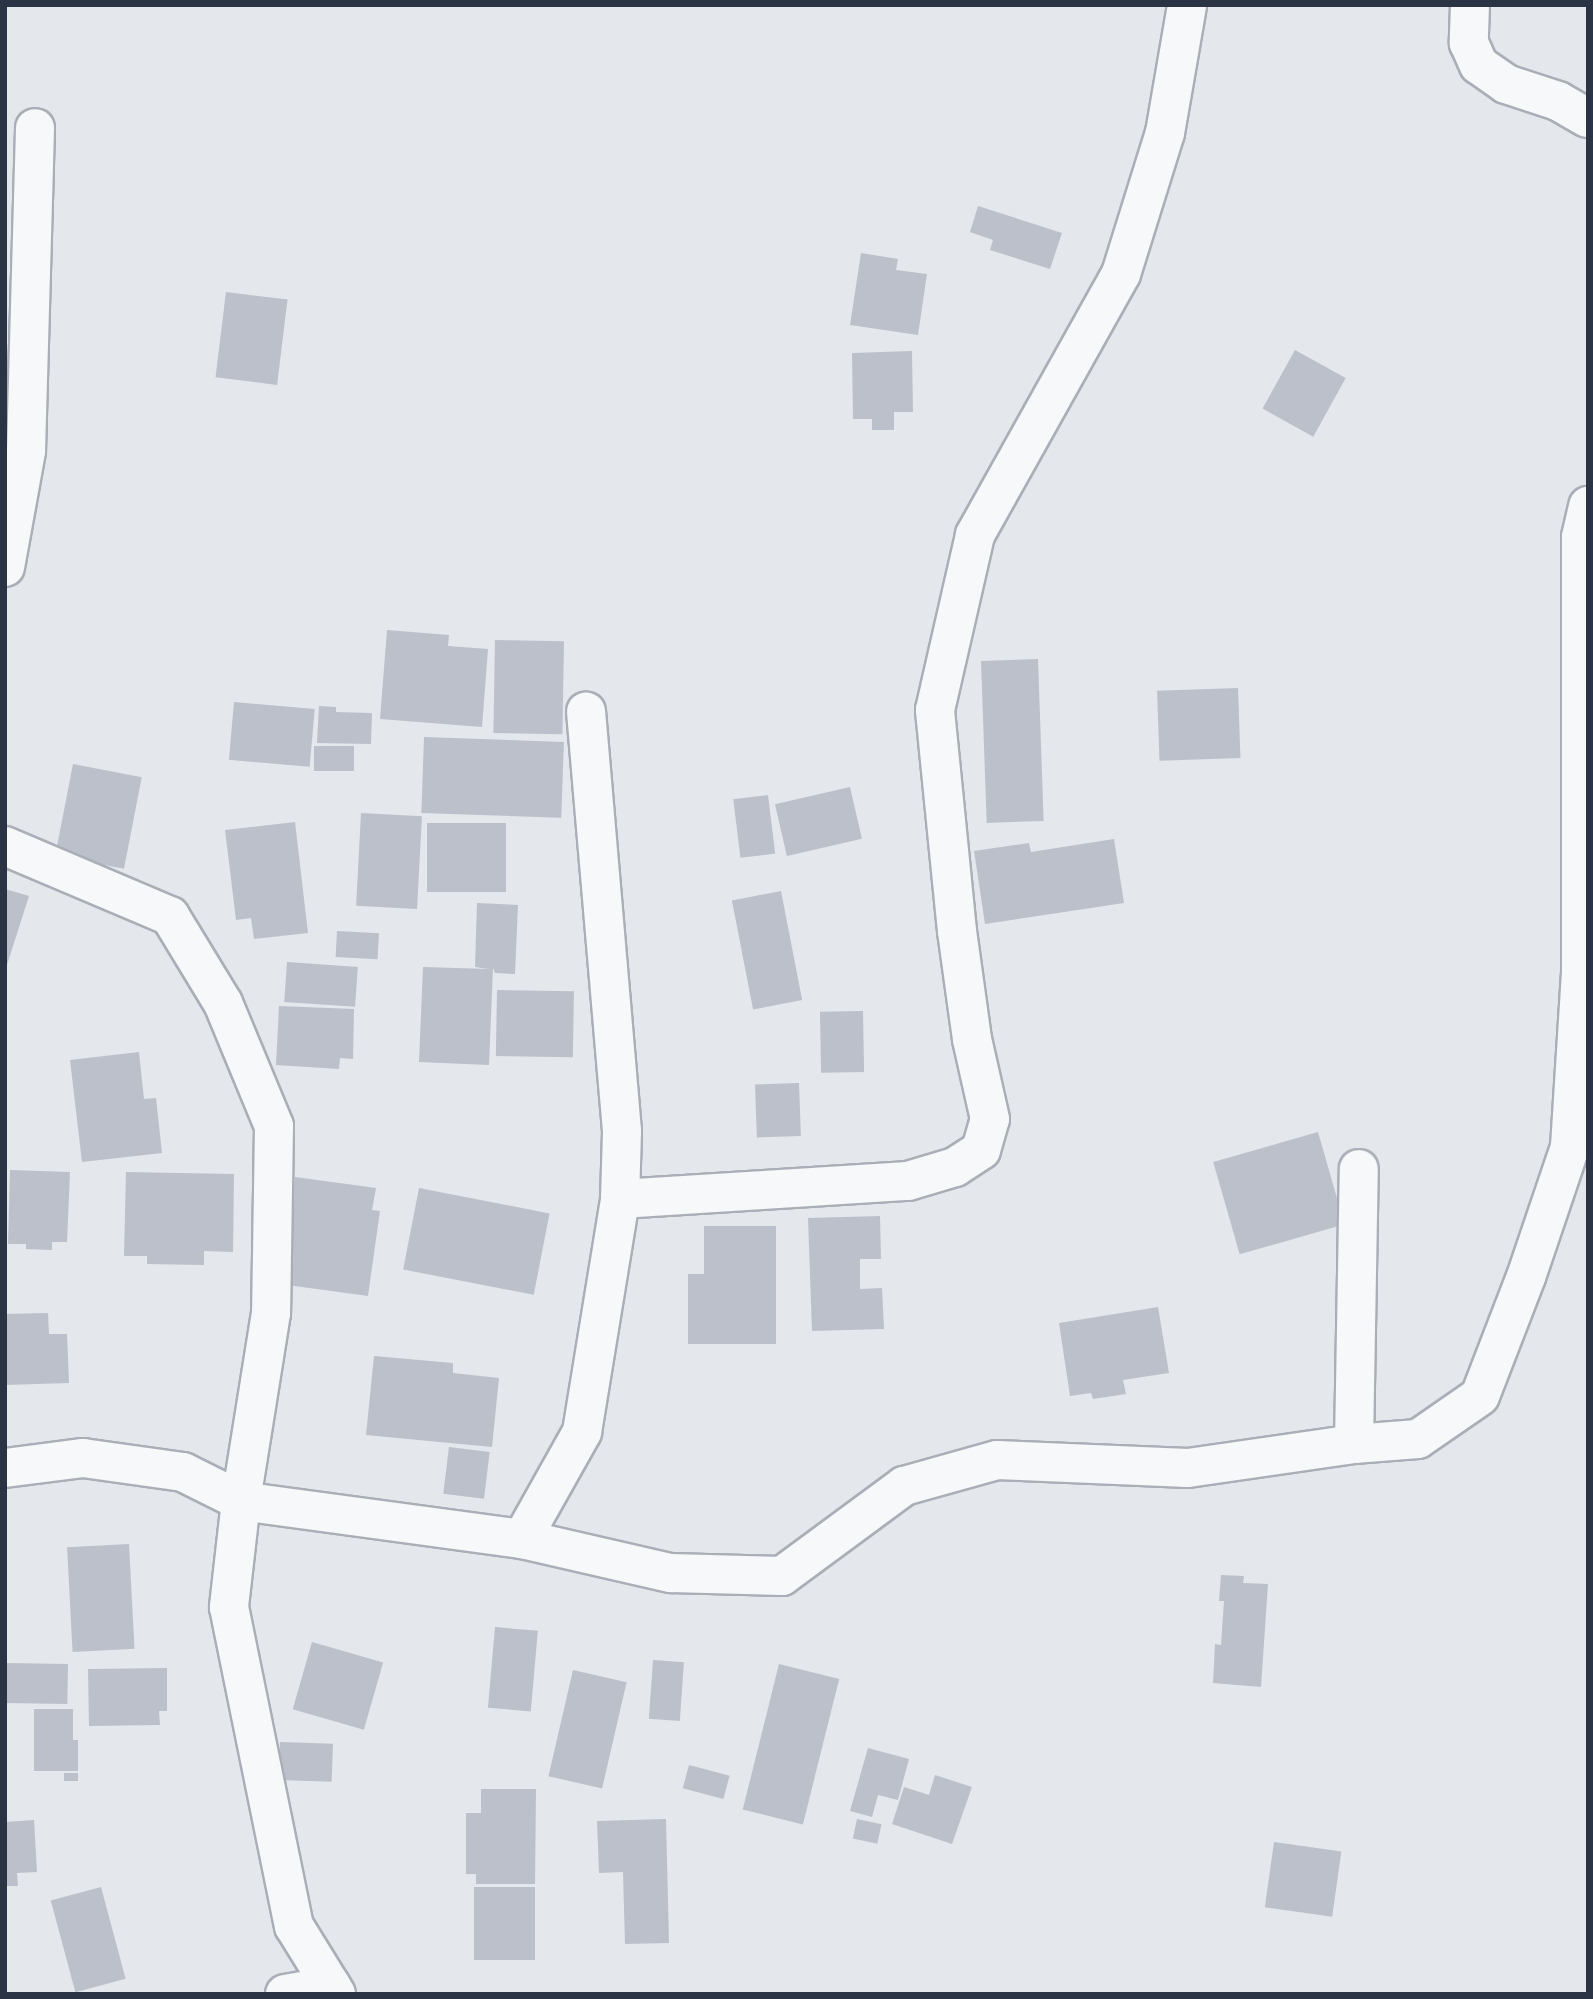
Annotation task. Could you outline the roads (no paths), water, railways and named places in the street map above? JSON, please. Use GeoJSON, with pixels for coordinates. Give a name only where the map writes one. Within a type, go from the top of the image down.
{"type":"FeatureCollection","features":[{"type":"Feature","properties":{"kind":"street"},"geometry":{"type":"LineString","coordinates":[[620,1199],[908,1181],[955,1167],[981,1150],[990,1119],[972,1039],[957,931],[935,710],[975,535],[1121,274],[1166,134],[1187,5]]}},
{"type":"Feature","properties":{"kind":"street"},"geometry":{"type":"LineString","coordinates":[[1470,5],[1469,43],[1479,65],[1506,84],[1558,101],[1588,118]]}},
{"type":"Feature","properties":{"kind":"street"},"geometry":{"type":"LineString","coordinates":[[5,567],[26,451],[35,128]]}},
{"type":"Feature","properties":{"kind":"street"},"geometry":{"type":"LineString","coordinates":[[5,1468],[83,1458],[184,1472],[241,1501],[522,1539],[671,1573],[782,1576],[904,1486],[997,1460],[1188,1468],[1354,1444],[1418,1439],[1480,1396],[1527,1277],[1570,1147],[1581,973],[1581,537],[1588,506]]}},
{"type":"Feature","properties":{"kind":"street"},"geometry":{"type":"LineString","coordinates":[[522,1539],[582,1432],[620,1199],[622,1131],[586,712]]}},
{"type":"Feature","properties":{"kind":"street"},"geometry":{"type":"LineString","coordinates":[[5,846],[170,916],[223,1003],[274,1126],[271,1312],[241,1501],[229,1607],[294,1926],[333,1990],[285,1994]]}},
{"type":"Feature","properties":{"kind":"street"},"geometry":{"type":"LineString","coordinates":[[1354,1444],[1359,1168]]}}]}
